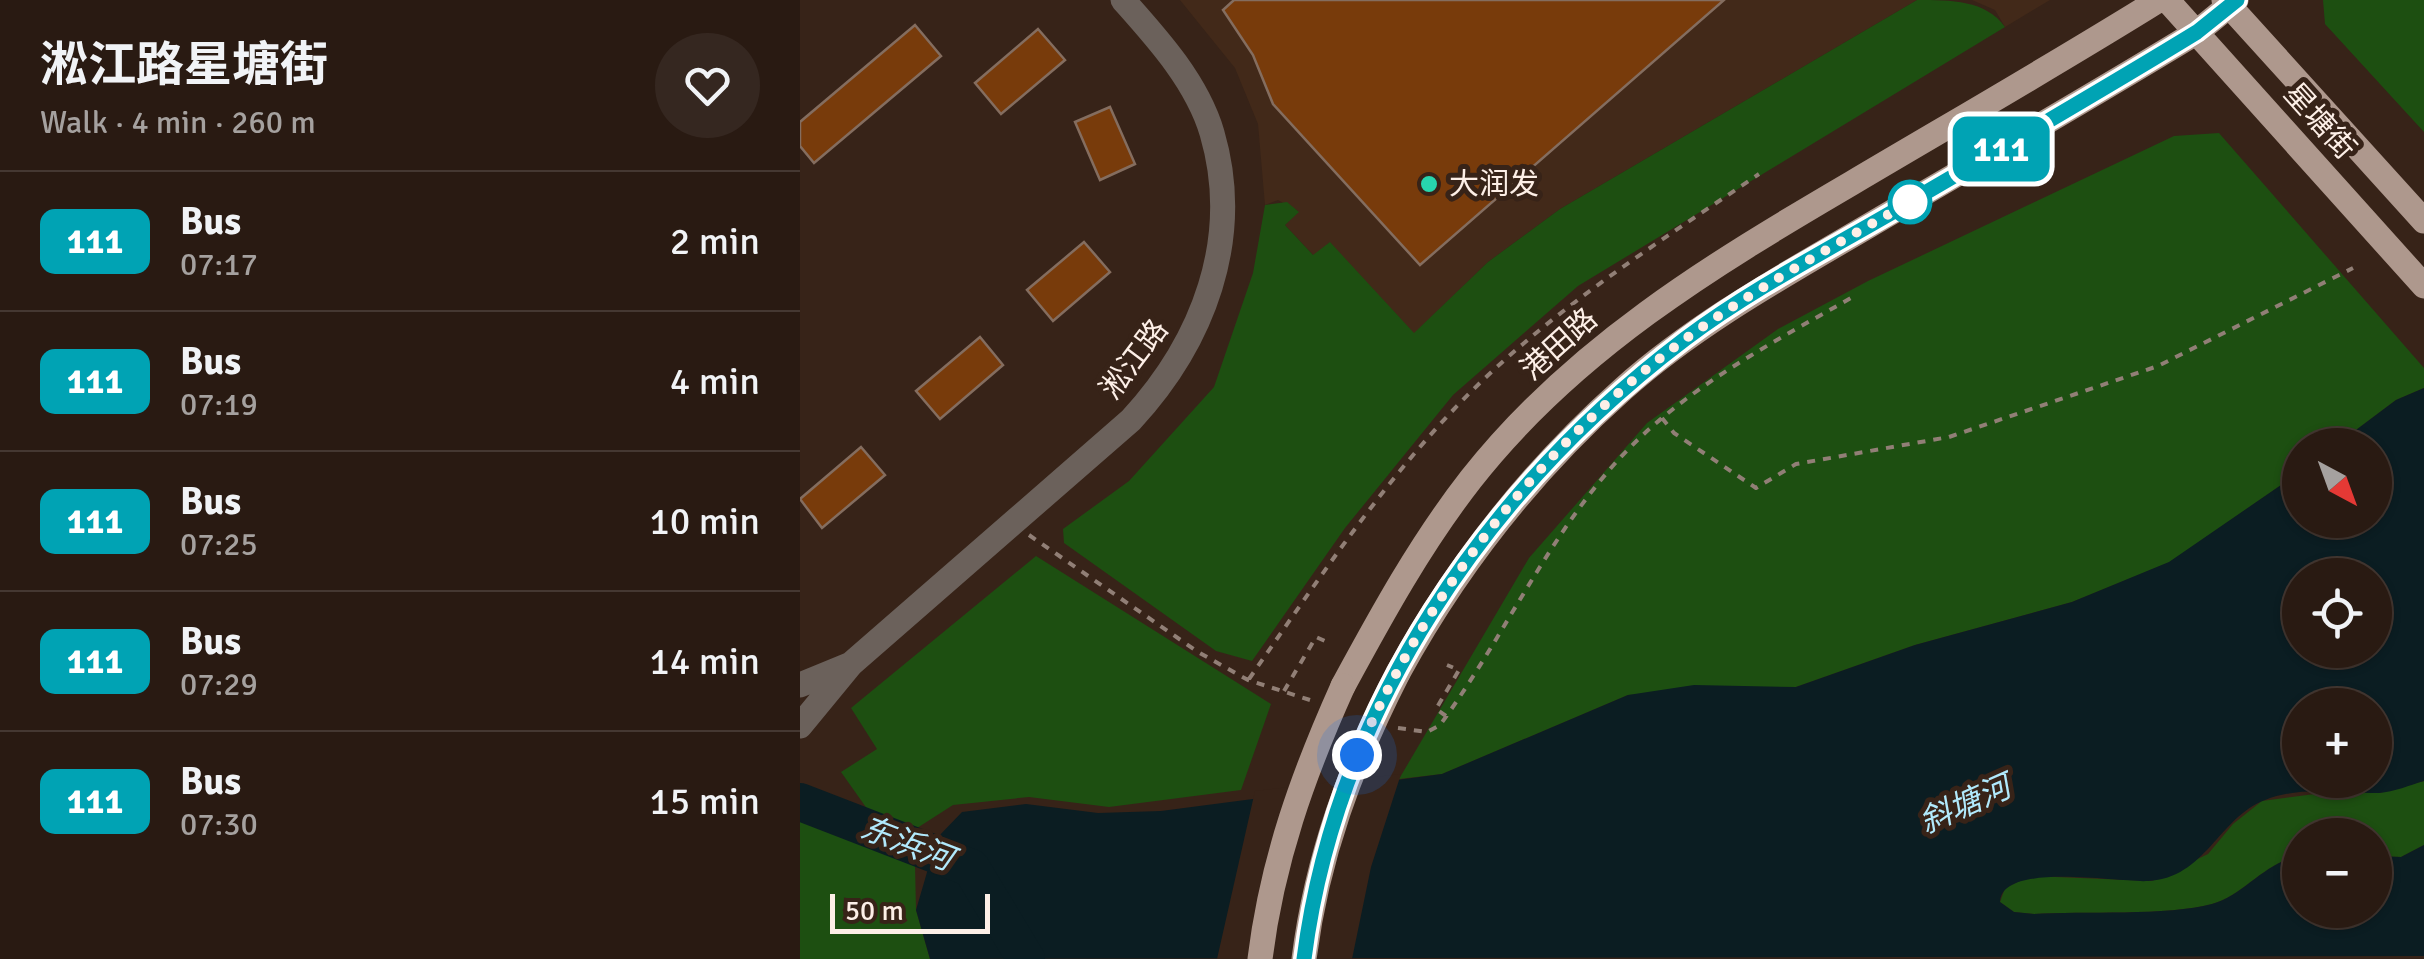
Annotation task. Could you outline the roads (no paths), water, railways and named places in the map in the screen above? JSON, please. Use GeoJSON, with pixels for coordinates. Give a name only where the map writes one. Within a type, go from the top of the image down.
{"type":"FeatureCollection","features":[{"type":"Feature","properties":{"kind":"main road","name":"星塘街"},"geometry":{"type":"LineString","coordinates":[[2163,0],[2197,32],[2424,286]]}},
{"type":"Feature","properties":{"kind":"main road","name":"港田路"},"geometry":{"type":"LineString","coordinates":[[1260,959],[1283,836],[1305,770],[1343,686],[1422,547],[1472,478],[1529,414],[1613,336],[1747,244],[2163,0]]}},
{"type":"Feature","properties":{"kind":"main road","name":"星塘街"},"geometry":{"type":"LineString","coordinates":[[2230,2],[2424,221]]}},
{"type":"Feature","properties":{"kind":"main road"},"geometry":{"type":"LineString","coordinates":[[1304,959],[1320,870],[1337,806],[1422,628],[1512,500],[1638,376],[1762,288],[2197,32],[2230,2]]}},
{"type":"Feature","properties":{"kind":"street","name":"淞江路"},"geometry":{"type":"LineString","coordinates":[[800,726],[851,664],[1131,420],[1160,389],[1194,334],[1220,250],[1222,189],[1212,131],[1185,76],[1123,0]]}},
{"type":"Feature","properties":{"kind":"street","name":"淞江路"},"geometry":{"type":"LineString","coordinates":[[800,684],[851,664]]}},
{"type":"Feature","properties":{"kind":"water","name":"斜塘河"},"geometry":{"type":"Polygon","coordinates":[[[2424,388],[2424,781],[2392,791],[2392,688],[2282,688],[2282,795],[2249,809],[2184,870],[2148,881],[2040,878],[2006,889],[2000,902],[2014,912],[2034,914],[2194,908],[2224,900],[2282,862],[2282,928],[2392,928],[2392,857],[2401,857],[2424,845],[2424,956],[930,959],[916,910],[937,838],[962,812],[1026,804],[1098,813],[1161,811],[1442,774],[1628,695],[1694,685],[1796,687],[1915,645],[2072,602],[2169,562],[2282,484],[2282,538],[2392,538],[2392,428],[2359,428],[2396,400],[2424,388]]]}},
{"type":"Feature","properties":{"kind":"waterway","name":"东浜河"},"geometry":{"type":"LineString","coordinates":[[800,802],[971,868],[1026,959]]}},
{"type":"Feature","properties":{"kind":"place","name":"大润发"},"geometry":{"type":"Point","coordinates":[1429,184]}}]}
